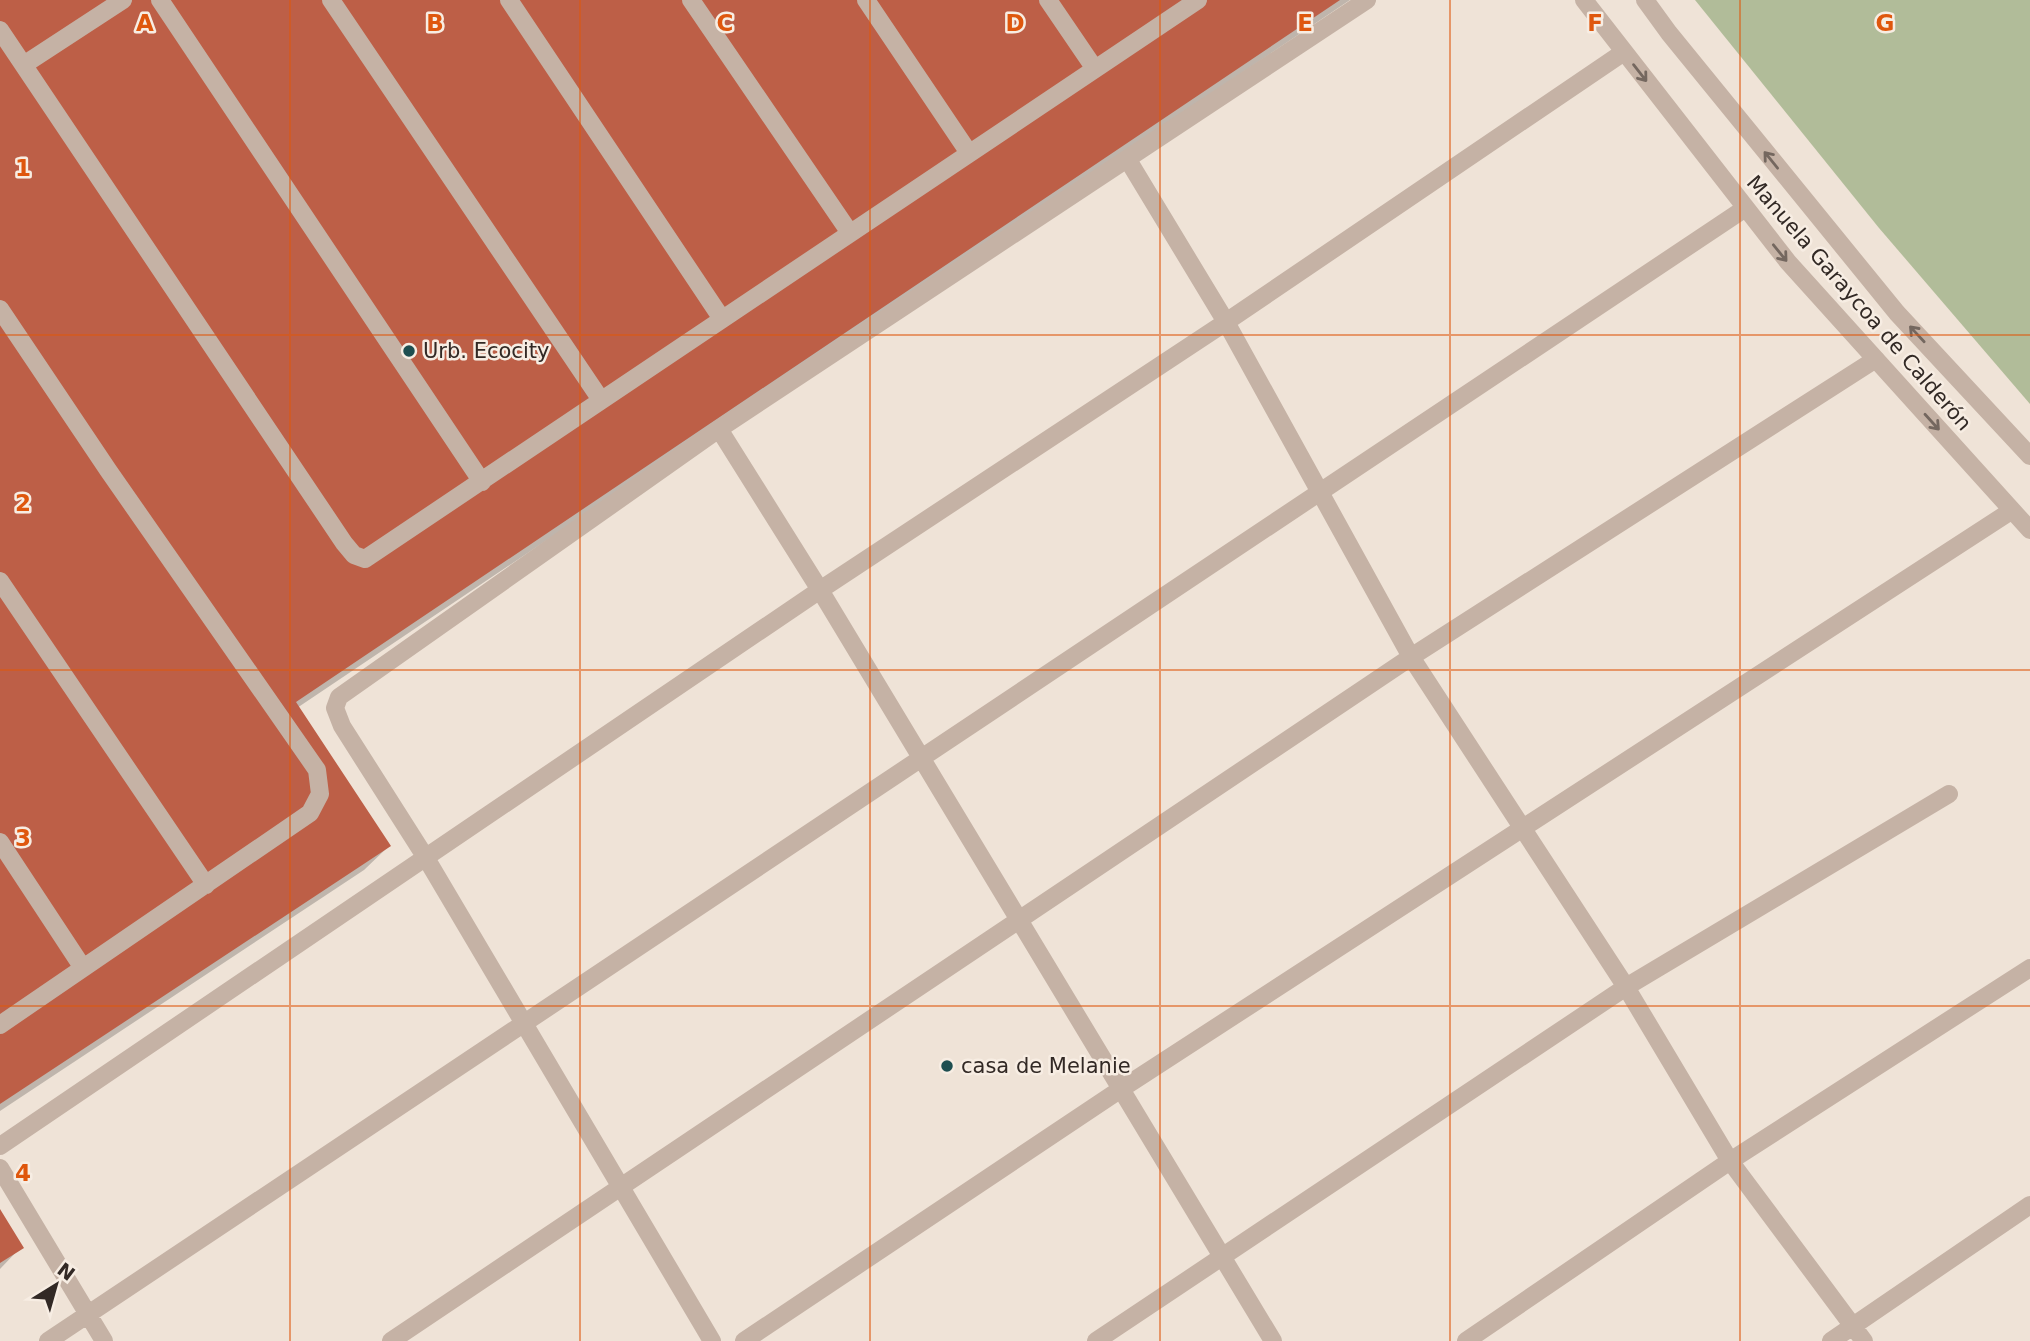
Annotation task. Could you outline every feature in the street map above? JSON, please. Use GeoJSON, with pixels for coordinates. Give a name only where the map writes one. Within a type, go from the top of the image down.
{"type":"FeatureCollection","features":[{"type":"Feature","properties":{"kind":"street"},"geometry":{"type":"LineString","coordinates":[[25,64],[123,0]]}},
{"type":"Feature","properties":{"kind":"street"},"geometry":{"type":"LineString","coordinates":[[160,0],[482,482]]}},
{"type":"Feature","properties":{"kind":"street"},"geometry":{"type":"LineString","coordinates":[[331,0],[601,400]]}},
{"type":"Feature","properties":{"kind":"street"},"geometry":{"type":"LineString","coordinates":[[509,0],[722,319]]}},
{"type":"Feature","properties":{"kind":"street"},"geometry":{"type":"LineString","coordinates":[[691,0],[850,233]]}},
{"type":"Feature","properties":{"kind":"street"},"geometry":{"type":"LineString","coordinates":[[866,0],[969,153]]}},
{"type":"Feature","properties":{"kind":"street"},"geometry":{"type":"LineString","coordinates":[[1048,0],[1095,69]]}},
{"type":"Feature","properties":{"kind":"street"},"geometry":{"type":"LineString","coordinates":[[3,40],[25,64],[354,555],[365,559],[1198,0]]}},
{"type":"Feature","properties":{"kind":"street"},"geometry":{"type":"LineString","coordinates":[[712,1341],[426,858],[342,726],[335,708],[339,697],[719,429],[1367,0]]}},
{"type":"Feature","properties":{"kind":"street","name":"Manuela Garaycoa de Calderón"},"geometry":{"type":"LineString","coordinates":[[1584,0],[1744,209],[1788,262],[2030,530]]}},
{"type":"Feature","properties":{"kind":"street","name":"Manuela Garaycoa de Calderón"},"geometry":{"type":"LineString","coordinates":[[1645,0],[1677,44],[1897,313],[2030,456]]}},
{"type":"Feature","properties":{"kind":"street"},"geometry":{"type":"LineString","coordinates":[[0,1146],[820,590],[1226,322],[1624,52]]}},
{"type":"Feature","properties":{"kind":"street"},"geometry":{"type":"LineString","coordinates":[[1128,160],[1226,322],[1411,657],[1626,987],[1730,1161],[1860,1333]]}},
{"type":"Feature","properties":{"kind":"street"},"geometry":{"type":"LineString","coordinates":[[48,1341],[923,760],[1318,492],[1744,209]]}},
{"type":"Feature","properties":{"kind":"street"},"geometry":{"type":"LineString","coordinates":[[0,309],[107,470],[317,770],[320,794],[310,813],[0,1025]]}},
{"type":"Feature","properties":{"kind":"street"},"geometry":{"type":"LineString","coordinates":[[391,1341],[1018,918],[1411,657],[1876,359]]}},
{"type":"Feature","properties":{"kind":"street"},"geometry":{"type":"LineString","coordinates":[[719,429],[820,590],[1273,1341]]}},
{"type":"Feature","properties":{"kind":"street"},"geometry":{"type":"LineString","coordinates":[[744,1341],[1121,1089],[2011,511]]}},
{"type":"Feature","properties":{"kind":"street"},"geometry":{"type":"LineString","coordinates":[[0,581],[206,885]]}},
{"type":"Feature","properties":{"kind":"street"},"geometry":{"type":"LineString","coordinates":[[1096,1341],[1626,987],[1949,794]]}},
{"type":"Feature","properties":{"kind":"street"},"geometry":{"type":"LineString","coordinates":[[0,842],[83,968]]}},
{"type":"Feature","properties":{"kind":"street"},"geometry":{"type":"LineString","coordinates":[[1466,1341],[1730,1161],[2030,968]]}},
{"type":"Feature","properties":{"kind":"street"},"geometry":{"type":"LineString","coordinates":[[0,1168],[104,1341]]}},
{"type":"Feature","properties":{"kind":"street"},"geometry":{"type":"LineString","coordinates":[[1831,1341],[1860,1333],[2030,1206]]}},
{"type":"Feature","properties":{"kind":"green space"},"geometry":{"type":"Polygon","coordinates":[[[1695,0],[2030,0],[2030,404],[1879,228],[1695,0]]]}},
{"type":"Feature","properties":{"kind":"building","name":"Urb. Ecocity"},"geometry":{"type":"Polygon","coordinates":[[[0,0],[1340,0],[296,702],[391,846],[0,1104],[0,0]]]}},
{"type":"Feature","properties":{"kind":"building"},"geometry":{"type":"Polygon","coordinates":[[[0,1209],[24,1248],[0,1263],[0,1209]]]}},
{"type":"Feature","properties":{"kind":"place","name":"Urb. Ecocity"},"geometry":{"type":"Point","coordinates":[409,351]}},
{"type":"Feature","properties":{"kind":"place","name":"casa de Melanie"},"geometry":{"type":"Point","coordinates":[947,1066]}}]}
